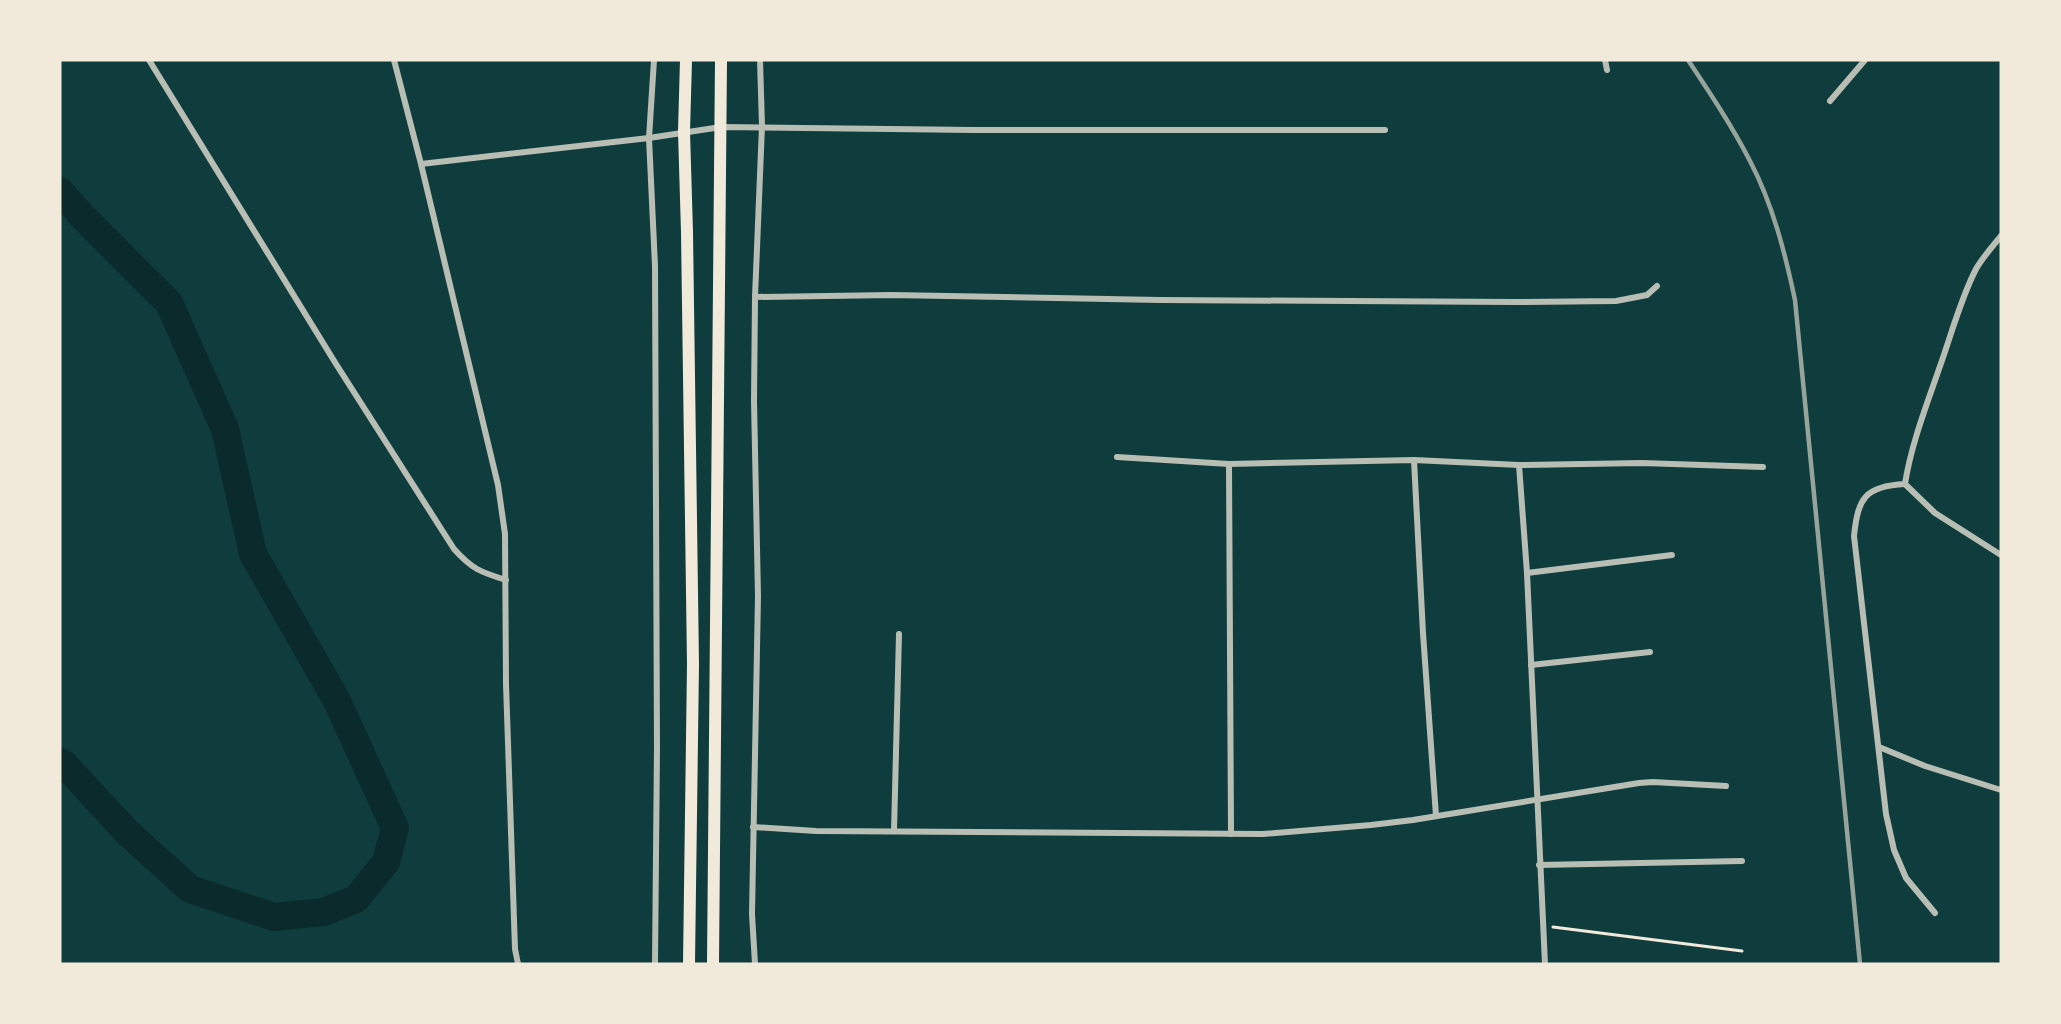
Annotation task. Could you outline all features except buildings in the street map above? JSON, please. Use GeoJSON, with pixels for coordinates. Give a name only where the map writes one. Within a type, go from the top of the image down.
{"type":"FeatureCollection","features":[{"type":"Feature","properties":{"kind":"main road"},"geometry":{"type":"LineString","coordinates":[[686,60],[684,132],[693,664],[689,964]]}},
{"type":"Feature","properties":{"kind":"main road"},"geometry":{"type":"LineString","coordinates":[[712,964],[721,60]]}},
{"type":"Feature","properties":{"kind":"street"},"geometry":{"type":"LineString","coordinates":[[149,60],[336,364],[454,549],[468,564],[506,580]]}},
{"type":"Feature","properties":{"kind":"street"},"geometry":{"type":"LineString","coordinates":[[393,60],[421,164],[498,485],[505,534],[506,684],[515,949],[518,964]]}},
{"type":"Feature","properties":{"kind":"street"},"geometry":{"type":"LineString","coordinates":[[654,60],[649,138],[656,333],[655,964]]}},
{"type":"Feature","properties":{"kind":"street"},"geometry":{"type":"LineString","coordinates":[[755,964],[752,914],[758,596],[754,401],[755,297],[762,126],[760,60]]}},
{"type":"Feature","properties":{"kind":"street"},"geometry":{"type":"LineString","coordinates":[[1605,60],[1607,69]]}},
{"type":"Feature","properties":{"kind":"street"},"geometry":{"type":"LineString","coordinates":[[1830,101],[1865,60]]}},
{"type":"Feature","properties":{"kind":"street"},"geometry":{"type":"LineString","coordinates":[[421,164],[649,138],[721,127],[1385,130]]}},
{"type":"Feature","properties":{"kind":"street"},"geometry":{"type":"LineString","coordinates":[[1905,484],[1919,426],[1966,294],[1985,254],[2001,236]]}},
{"type":"Feature","properties":{"kind":"street"},"geometry":{"type":"LineString","coordinates":[[755,297],[891,295],[1171,300],[1593,301],[1635,298],[1647,295],[1657,286]]}},
{"type":"Feature","properties":{"kind":"street"},"geometry":{"type":"LineString","coordinates":[[1117,458],[1229,464],[1414,460],[1520,465],[1642,463],[1763,468]]}},
{"type":"Feature","properties":{"kind":"street"},"geometry":{"type":"LineString","coordinates":[[1414,460],[1436,816]]}},
{"type":"Feature","properties":{"kind":"street"},"geometry":{"type":"LineString","coordinates":[[1229,464],[1231,834]]}},
{"type":"Feature","properties":{"kind":"street"},"geometry":{"type":"LineString","coordinates":[[1520,465],[1545,964]]}},
{"type":"Feature","properties":{"kind":"street"},"geometry":{"type":"LineString","coordinates":[[1905,484],[1935,513],[2001,555]]}},
{"type":"Feature","properties":{"kind":"street"},"geometry":{"type":"LineString","coordinates":[[1905,484],[1876,488],[1866,496],[1859,507],[1854,528],[1886,814],[1894,850],[1906,878],[1935,913]]}},
{"type":"Feature","properties":{"kind":"street"},"geometry":{"type":"LineString","coordinates":[[1527,573],[1671,555]]}},
{"type":"Feature","properties":{"kind":"street"},"geometry":{"type":"LineString","coordinates":[[894,831],[899,634]]}},
{"type":"Feature","properties":{"kind":"street"},"geometry":{"type":"LineString","coordinates":[[1531,665],[1650,652]]}},
{"type":"Feature","properties":{"kind":"street"},"geometry":{"type":"LineString","coordinates":[[1879,747],[1925,766],[2001,790]]}},
{"type":"Feature","properties":{"kind":"street"},"geometry":{"type":"LineString","coordinates":[[753,826],[816,831],[1263,834],[1371,825],[1646,782],[1726,786]]}},
{"type":"Feature","properties":{"kind":"street"},"geometry":{"type":"LineString","coordinates":[[1539,865],[1742,861]]}},
{"type":"Feature","properties":{"kind":"path"},"geometry":{"type":"LineString","coordinates":[[1542,925],[1742,951]]}},
{"type":"Feature","properties":{"kind":"waterway"},"geometry":{"type":"LineString","coordinates":[[60,191],[169,303],[225,429],[253,554],[336,699],[395,828],[386,862],[356,899],[324,912],[274,917],[190,889],[127,832],[60,762]]}},
{"type":"Feature","properties":{"kind":"railway"},"geometry":{"type":"LineString","coordinates":[[1688,60],[1728,122],[1758,178],[1777,229],[1795,300],[1860,964]]}}]}
